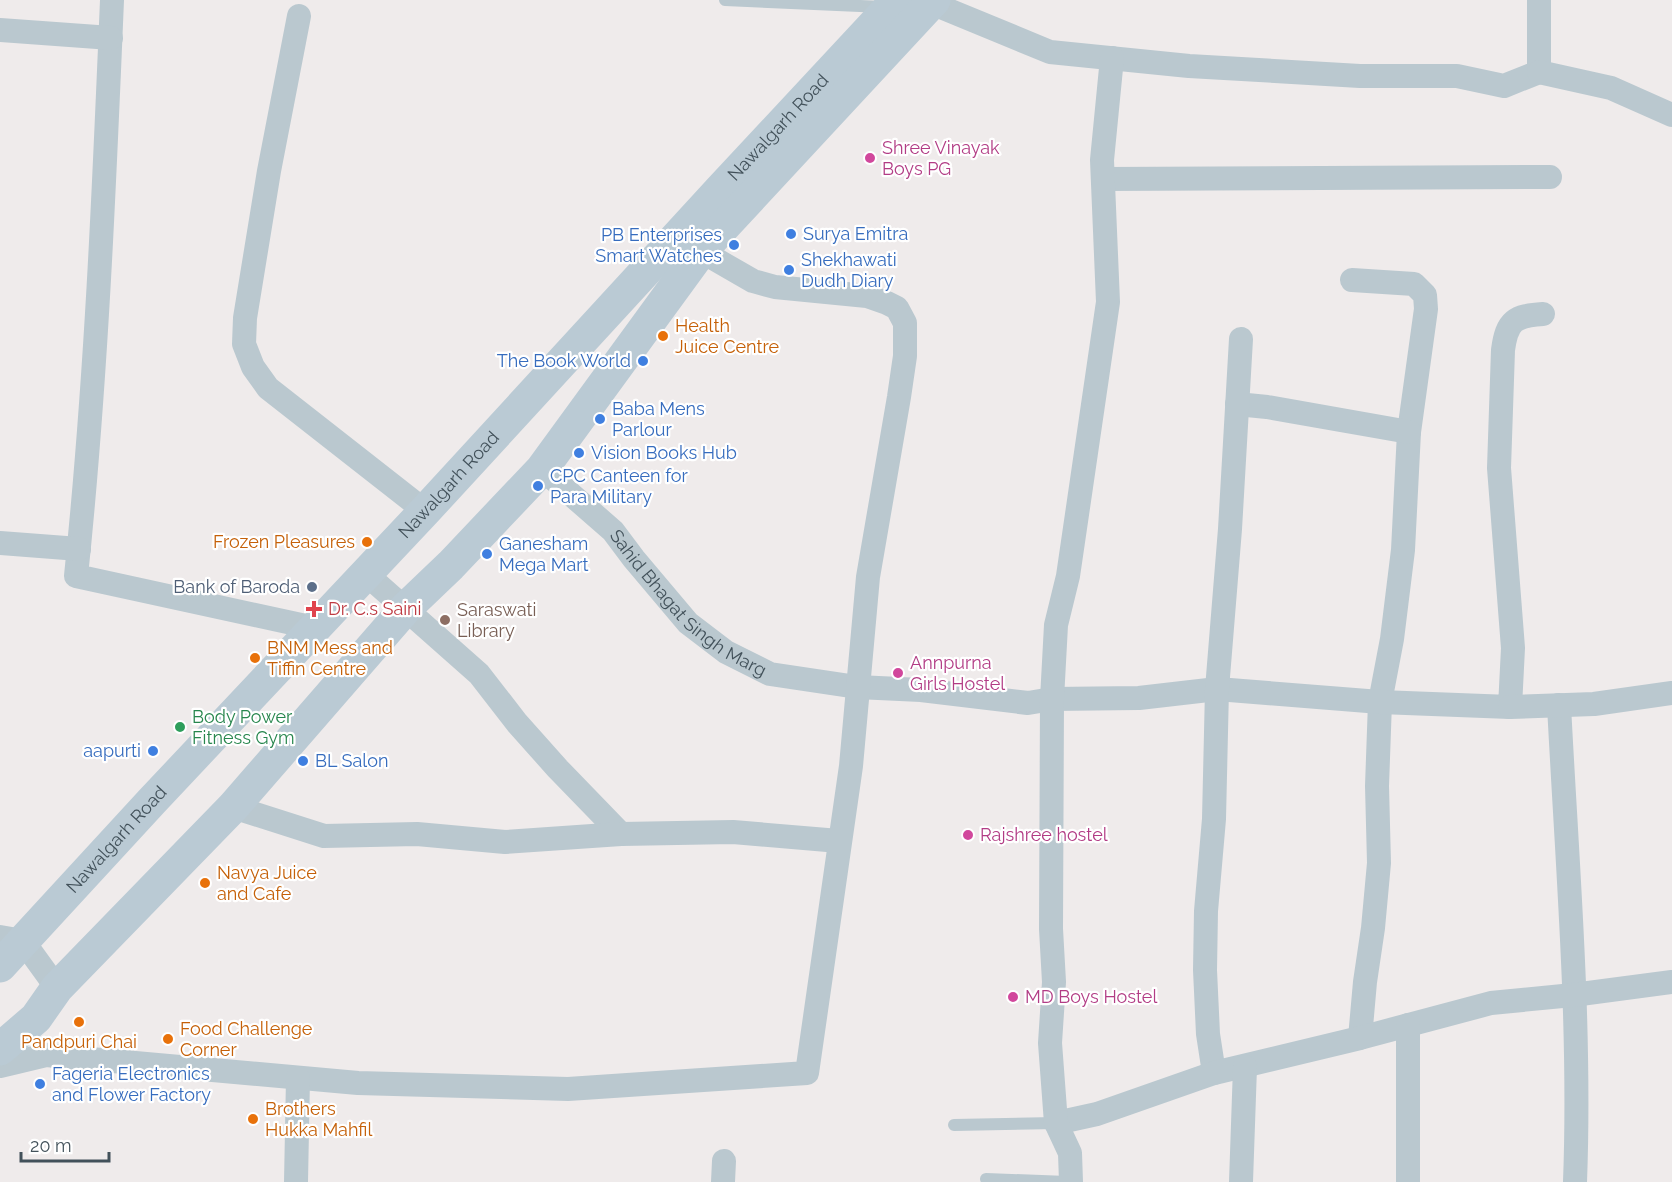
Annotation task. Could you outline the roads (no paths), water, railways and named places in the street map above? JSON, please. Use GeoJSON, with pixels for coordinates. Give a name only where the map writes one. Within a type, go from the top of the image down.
{"type":"FeatureCollection","features":[{"type":"Feature","properties":{"kind":"street"},"geometry":{"type":"LineString","coordinates":[[112,0],[102,222],[86,472],[76,576],[315,628]]}},
{"type":"Feature","properties":{"kind":"street"},"geometry":{"type":"LineString","coordinates":[[1539,0],[1539,72]]}},
{"type":"Feature","properties":{"kind":"street"},"geometry":{"type":"LineString","coordinates":[[0,1049],[36,1018],[57,988],[232,807],[406,608],[451,565],[542,469],[701,251],[932,2],[1050,52],[1189,66],[1360,76],[1457,76],[1504,86],[1539,72],[1611,88],[1672,115]]}},
{"type":"Feature","properties":{"kind":"street","name":"Nawalgarh Road"},"geometry":{"type":"LineString","coordinates":[[0,966],[12,939],[425,512],[894,4]]}},
{"type":"Feature","properties":{"kind":"street"},"geometry":{"type":"LineString","coordinates":[[299,16],[269,171],[245,318],[244,344],[253,367],[267,388],[425,512]]}},
{"type":"Feature","properties":{"kind":"street"},"geometry":{"type":"LineString","coordinates":[[0,30],[111,38]]}},
{"type":"Feature","properties":{"kind":"street"},"geometry":{"type":"LineString","coordinates":[[1069,1182],[1070,1153],[1056,1123],[1050,1043],[1054,982],[1051,929],[1053,699],[1056,625],[1068,576],[1108,302],[1102,160],[1112,58]]}},
{"type":"Feature","properties":{"kind":"street"},"geometry":{"type":"LineString","coordinates":[[1103,178],[1550,177]]}},
{"type":"Feature","properties":{"kind":"street"},"geometry":{"type":"LineString","coordinates":[[0,1066],[46,1055],[358,1083],[568,1089],[807,1073],[851,766],[868,576],[903,366],[905,323],[897,308],[887,303],[867,296],[775,287],[753,281],[701,251]]}},
{"type":"Feature","properties":{"kind":"street"},"geometry":{"type":"LineString","coordinates":[[1352,280],[1414,284],[1425,295],[1426,309],[1409,432],[1403,550],[1392,639],[1380,702],[1377,786],[1379,863],[1360,1038]]}},
{"type":"Feature","properties":{"kind":"street"},"geometry":{"type":"LineString","coordinates":[[1510,708],[1513,648],[1499,468],[1503,350],[1505,336],[1514,320],[1524,315],[1544,314]]}},
{"type":"Feature","properties":{"kind":"street"},"geometry":{"type":"LineString","coordinates":[[1214,1073],[1208,1034],[1205,970],[1206,911],[1214,819],[1217,689],[1241,339]]}},
{"type":"Feature","properties":{"kind":"street"},"geometry":{"type":"LineString","coordinates":[[1237,404],[1267,406],[1409,432]]}},
{"type":"Feature","properties":{"kind":"street","name":"Sahid Bhagat Singh Marg"},"geometry":{"type":"LineString","coordinates":[[542,469],[614,531],[634,559],[688,623],[726,652],[770,674],[857,687],[921,690],[1028,703],[1053,699],[1139,698],[1217,689],[1380,702],[1510,708],[1594,704],[1672,693]]}},
{"type":"Feature","properties":{"kind":"street"},"geometry":{"type":"LineString","coordinates":[[0,543],[79,549]]}},
{"type":"Feature","properties":{"kind":"street"},"geometry":{"type":"LineString","coordinates":[[366,574],[479,674],[517,723],[621,834]]}},
{"type":"Feature","properties":{"kind":"street"},"geometry":{"type":"LineString","coordinates":[[1559,705],[1573,995],[1575,1182]]}},
{"type":"Feature","properties":{"kind":"street"},"geometry":{"type":"LineString","coordinates":[[232,807],[324,836],[417,834],[505,842],[621,834],[733,832],[839,841]]}},
{"type":"Feature","properties":{"kind":"street"},"geometry":{"type":"LineString","coordinates":[[12,939],[57,988]]}},
{"type":"Feature","properties":{"kind":"street"},"geometry":{"type":"LineString","coordinates":[[1056,1123],[1097,1114],[1214,1073],[1360,1038],[1491,1003],[1672,982]]}},
{"type":"Feature","properties":{"kind":"street"},"geometry":{"type":"LineString","coordinates":[[1408,1025],[1408,1182]]}},
{"type":"Feature","properties":{"kind":"street"},"geometry":{"type":"LineString","coordinates":[[1241,1182],[1245,1066]]}},
{"type":"Feature","properties":{"kind":"street"},"geometry":{"type":"LineString","coordinates":[[297,1182],[298,1078]]}},
{"type":"Feature","properties":{"kind":"lane"},"geometry":{"type":"LineString","coordinates":[[725,0],[894,4]]}},
{"type":"Feature","properties":{"kind":"lane"},"geometry":{"type":"LineString","coordinates":[[954,1125],[1056,1123]]}},
{"type":"Feature","properties":{"kind":"lane"},"geometry":{"type":"LineString","coordinates":[[986,1179],[1069,1182]]}},
{"type":"Feature","properties":{"kind":"place","name":"Shree Vinayak Boys PG"},"geometry":{"type":"Point","coordinates":[870,158]}},
{"type":"Feature","properties":{"kind":"place","name":"Surya Emitra"},"geometry":{"type":"Point","coordinates":[791,234]}},
{"type":"Feature","properties":{"kind":"place","name":"PB Enterprises Smart Watches"},"geometry":{"type":"Point","coordinates":[734,245]}},
{"type":"Feature","properties":{"kind":"place","name":"Shekhawati Dudh Diary"},"geometry":{"type":"Point","coordinates":[789,270]}},
{"type":"Feature","properties":{"kind":"place","name":"Health Juice Centre"},"geometry":{"type":"Point","coordinates":[663,336]}},
{"type":"Feature","properties":{"kind":"place","name":"The Book World"},"geometry":{"type":"Point","coordinates":[643,361]}},
{"type":"Feature","properties":{"kind":"place","name":"Baba Mens Parlour"},"geometry":{"type":"Point","coordinates":[600,419]}},
{"type":"Feature","properties":{"kind":"place","name":"Vision Books Hub"},"geometry":{"type":"Point","coordinates":[579,453]}},
{"type":"Feature","properties":{"kind":"place","name":"CPC Canteen for Para Military"},"geometry":{"type":"Point","coordinates":[538,486]}},
{"type":"Feature","properties":{"kind":"place","name":"Frozen Pleasures"},"geometry":{"type":"Point","coordinates":[367,542]}},
{"type":"Feature","properties":{"kind":"place","name":"Ganesham Mega Mart"},"geometry":{"type":"Point","coordinates":[487,554]}},
{"type":"Feature","properties":{"kind":"place","name":"Bank of Baroda"},"geometry":{"type":"Point","coordinates":[312,587]}},
{"type":"Feature","properties":{"kind":"place","name":"Dr. C.s Saini"},"geometry":{"type":"Point","coordinates":[314,609]}},
{"type":"Feature","properties":{"kind":"place","name":"Saraswati Library"},"geometry":{"type":"Point","coordinates":[445,620]}},
{"type":"Feature","properties":{"kind":"place","name":"BNM Mess and Tiffin Centre"},"geometry":{"type":"Point","coordinates":[255,658]}},
{"type":"Feature","properties":{"kind":"place","name":"Annpurna Girls Hostel"},"geometry":{"type":"Point","coordinates":[898,673]}},
{"type":"Feature","properties":{"kind":"place","name":"Body Power Fitness Gym"},"geometry":{"type":"Point","coordinates":[180,727]}},
{"type":"Feature","properties":{"kind":"place","name":"aapurti"},"geometry":{"type":"Point","coordinates":[153,751]}},
{"type":"Feature","properties":{"kind":"place","name":"BL Salon"},"geometry":{"type":"Point","coordinates":[303,761]}},
{"type":"Feature","properties":{"kind":"place","name":"Rajshree hostel"},"geometry":{"type":"Point","coordinates":[968,835]}},
{"type":"Feature","properties":{"kind":"place","name":"Navya Juice and Cafe"},"geometry":{"type":"Point","coordinates":[205,883]}},
{"type":"Feature","properties":{"kind":"place","name":"MD Boys Hostel"},"geometry":{"type":"Point","coordinates":[1013,997]}},
{"type":"Feature","properties":{"kind":"place","name":"Pandpuri Chai"},"geometry":{"type":"Point","coordinates":[79,1022]}},
{"type":"Feature","properties":{"kind":"place","name":"Food Challenge Corner"},"geometry":{"type":"Point","coordinates":[168,1039]}},
{"type":"Feature","properties":{"kind":"place","name":"Fageria Electronics and Flower Factory"},"geometry":{"type":"Point","coordinates":[40,1084]}},
{"type":"Feature","properties":{"kind":"place","name":"Brothers Hukka Mahfil"},"geometry":{"type":"Point","coordinates":[253,1119]}}]}
